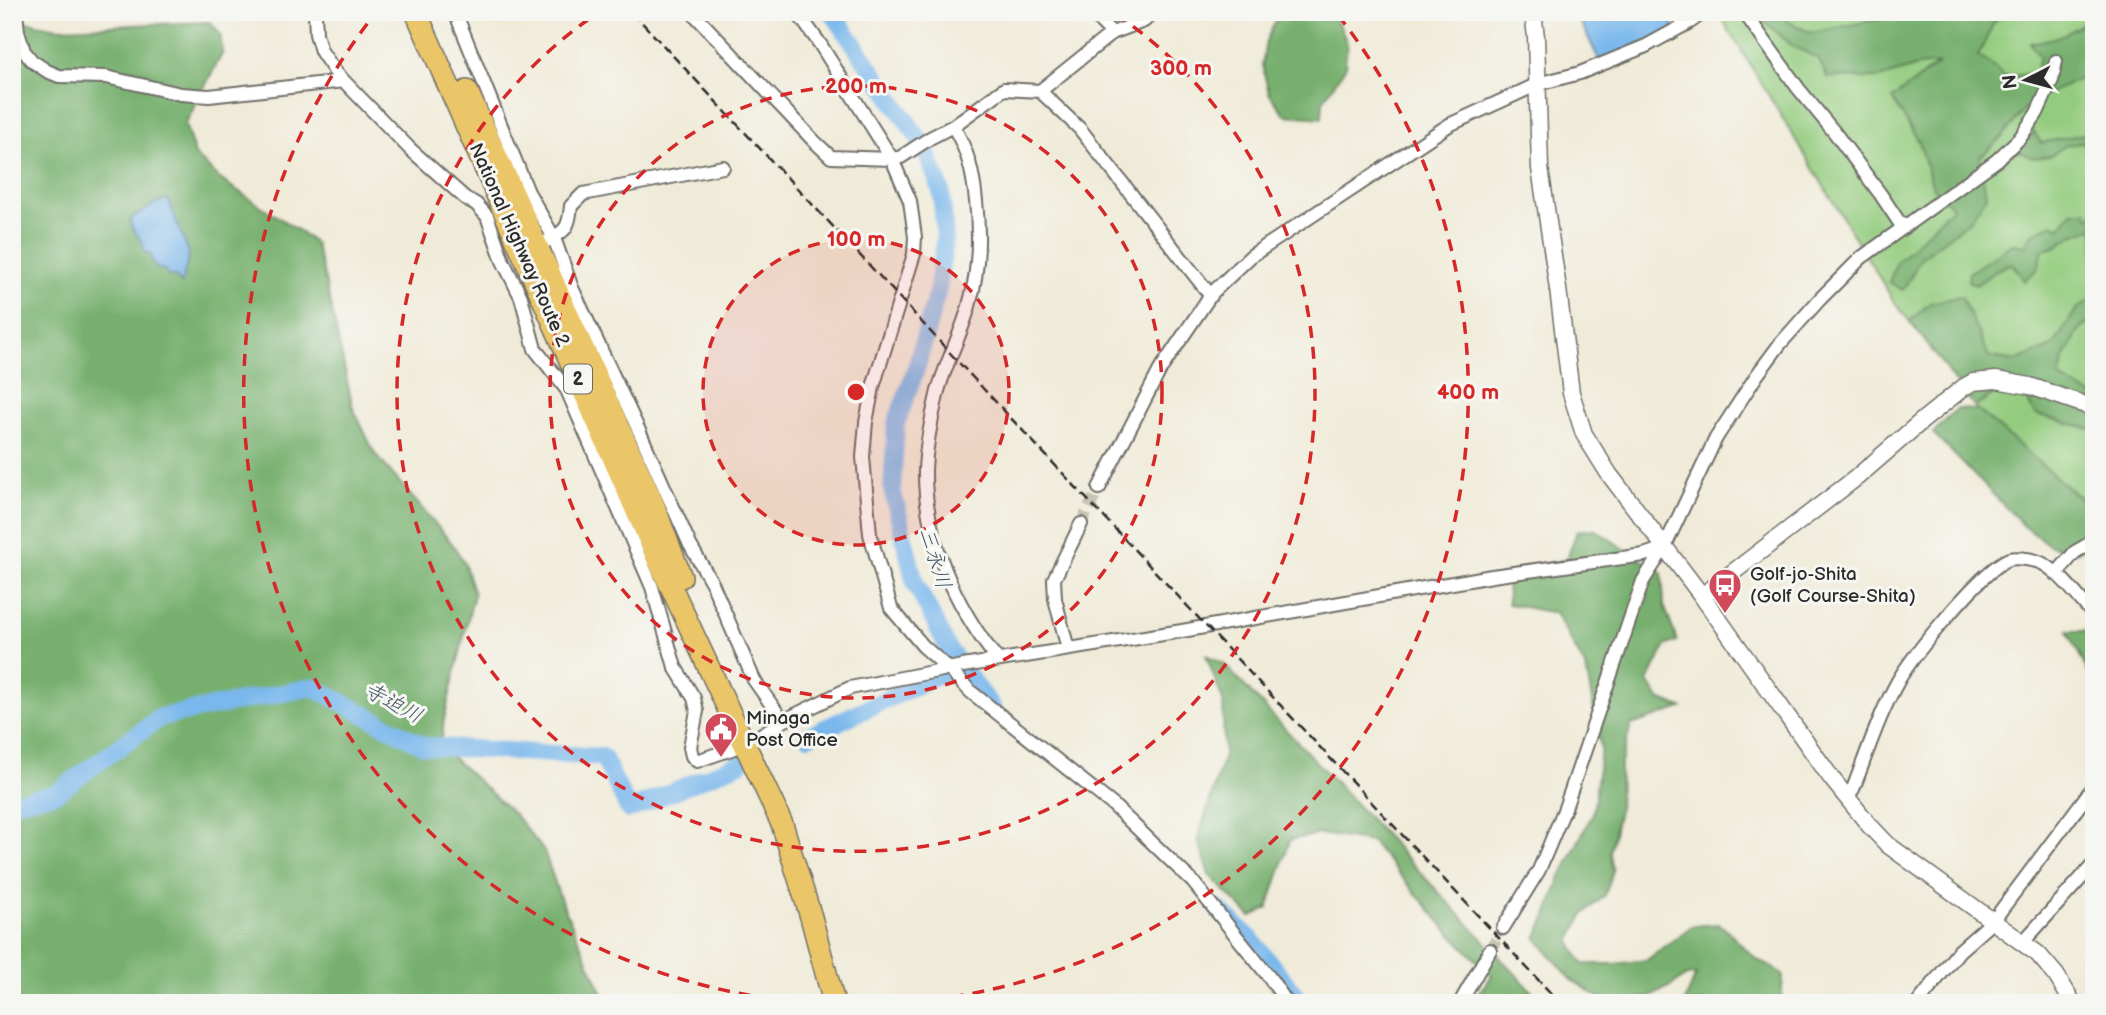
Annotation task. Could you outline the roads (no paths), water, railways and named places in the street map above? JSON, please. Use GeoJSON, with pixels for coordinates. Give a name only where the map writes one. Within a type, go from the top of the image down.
{"type":"FeatureCollection","features":[{"type":"Feature","properties":{"kind":"highway","name":"National Highway Route 2"},"geometry":{"type":"LineString","coordinates":[[416,12],[658,559],[782,824],[834,1003]]}},
{"type":"Feature","properties":{"kind":"highway","name":"National Highway Route 2"},"geometry":{"type":"LineString","coordinates":[[431,12],[652,501],[746,744]]}},
{"type":"Feature","properties":{"kind":"street"},"geometry":{"type":"LineString","coordinates":[[16,12],[24,51],[32,61],[60,76],[106,77],[181,94],[209,96],[344,81]]}},
{"type":"Feature","properties":{"kind":"street"},"geometry":{"type":"LineString","coordinates":[[315,12],[316,34],[321,51],[344,81],[410,149],[487,215],[508,258],[535,349],[567,390],[652,587],[675,667],[694,698],[697,711],[690,747],[692,756],[697,761],[746,744],[783,721],[850,688],[998,660],[1182,631],[1492,576],[1644,555],[1664,548]]}},
{"type":"Feature","properties":{"kind":"street"},"geometry":{"type":"LineString","coordinates":[[455,12],[548,240],[690,545],[712,583],[754,680],[783,721]]}},
{"type":"Feature","properties":{"kind":"street"},"geometry":{"type":"LineString","coordinates":[[692,12],[831,157],[897,158],[950,127],[1004,89],[1040,91],[1080,128],[1210,296]]}},
{"type":"Feature","properties":{"kind":"street"},"geometry":{"type":"LineString","coordinates":[[797,12],[897,158],[910,201],[915,237],[914,254],[873,387],[863,457],[870,534],[891,608],[923,646],[971,692],[1113,805],[1193,883],[1287,1003]]}},
{"type":"Feature","properties":{"kind":"street"},"geometry":{"type":"LineString","coordinates":[[1091,12],[1112,33]]}},
{"type":"Feature","properties":{"kind":"street"},"geometry":{"type":"LineString","coordinates":[[1040,91],[1112,33],[1144,21],[1153,12]]}},
{"type":"Feature","properties":{"kind":"street"},"geometry":{"type":"LineString","coordinates":[[1533,12],[1540,168],[1571,393],[1584,434],[1609,474],[1702,596],[1847,799],[1888,845],[2038,954],[2056,975],[2073,1003]]}},
{"type":"Feature","properties":{"kind":"street"},"geometry":{"type":"LineString","coordinates":[[1099,488],[1160,370],[1210,296],[1251,256],[1449,125],[1538,84],[1580,73],[1646,46],[1704,12]]}},
{"type":"Feature","properties":{"kind":"street"},"geometry":{"type":"LineString","coordinates":[[1744,12],[1903,228]]}},
{"type":"Feature","properties":{"kind":"street"},"geometry":{"type":"LineString","coordinates":[[1503,928],[1539,870],[1565,808],[1643,581],[1664,548],[1716,439],[1757,374],[1820,299],[1861,258],[1997,160],[2020,138],[2037,113],[2052,80],[2056,61]]}},
{"type":"Feature","properties":{"kind":"street"},"geometry":{"type":"LineString","coordinates":[[950,127],[960,137],[972,166],[979,222],[979,260],[969,306],[939,390],[927,447],[926,486],[930,523],[955,594],[983,642],[998,660]]}},
{"type":"Feature","properties":{"kind":"street"},"geometry":{"type":"LineString","coordinates":[[548,240],[564,233],[570,221],[571,206],[583,194],[723,167]]}},
{"type":"Feature","properties":{"kind":"street"},"geometry":{"type":"LineString","coordinates":[[1702,596],[1856,478],[1923,420],[1973,382],[1996,380],[2030,386],[2094,408]]}},
{"type":"Feature","properties":{"kind":"street"},"geometry":{"type":"LineString","coordinates":[[1068,649],[1055,599],[1054,579],[1081,524]]}},
{"type":"Feature","properties":{"kind":"street"},"geometry":{"type":"LineString","coordinates":[[2056,574],[2075,551],[2089,544],[2094,548]]}},
{"type":"Feature","properties":{"kind":"street"},"geometry":{"type":"LineString","coordinates":[[1847,799],[1897,682],[1910,661],[1987,575],[2010,559],[2038,561],[2056,574],[2094,615]]}},
{"type":"Feature","properties":{"kind":"street"},"geometry":{"type":"LineString","coordinates":[[1918,1003],[1959,951],[1993,921],[2094,786]]}},
{"type":"Feature","properties":{"kind":"street"},"geometry":{"type":"LineString","coordinates":[[2023,942],[2094,864]]}},
{"type":"Feature","properties":{"kind":"street"},"geometry":{"type":"LineString","coordinates":[[1460,1003],[1489,950]]}},
{"type":"Feature","properties":{"kind":"water"},"geometry":{"type":"Polygon","coordinates":[[[1576,12],[1667,12],[1675,29],[1601,64],[1576,12]]]}},
{"type":"Feature","properties":{"kind":"water"},"geometry":{"type":"Polygon","coordinates":[[[168,199],[189,253],[182,284],[175,276],[168,276],[164,269],[158,269],[151,254],[144,252],[143,243],[130,221],[135,215],[168,199]]]}},
{"type":"Feature","properties":{"kind":"waterway","name":"三永川"},"geometry":{"type":"LineString","coordinates":[[832,12],[924,146],[941,190],[945,237],[938,289],[916,369],[896,424],[892,489],[915,583],[949,650],[992,707]]}},
{"type":"Feature","properties":{"kind":"waterway","name":"寺迫川"},"geometry":{"type":"LineString","coordinates":[[808,736],[954,668]]}},
{"type":"Feature","properties":{"kind":"waterway","name":"寺迫川"},"geometry":{"type":"LineString","coordinates":[[12,802],[56,793],[161,717],[313,687],[424,746],[603,757],[629,810],[740,763]]}},
{"type":"Feature","properties":{"kind":"waterway","name":"三永川"},"geometry":{"type":"LineString","coordinates":[[1219,910],[1249,937],[1302,1003]]}},
{"type":"Feature","properties":{"kind":"tunnel"},"geometry":{"type":"LineString","coordinates":[[1081,524],[1099,488]]}},
{"type":"Feature","properties":{"kind":"tunnel"},"geometry":{"type":"LineString","coordinates":[[1490,950],[1503,928]]}},
{"type":"Feature","properties":{"kind":"railway"},"geometry":{"type":"LineString","coordinates":[[632,12],[1560,1003]]}},
{"type":"Feature","properties":{"kind":"place","name":"Golf-jo-Shita (Golf Course-Shita)"},"geometry":{"type":"Point","coordinates":[1725,615]}},
{"type":"Feature","properties":{"kind":"place","name":"Minaga Post Office"},"geometry":{"type":"Point","coordinates":[721,759]}}]}
